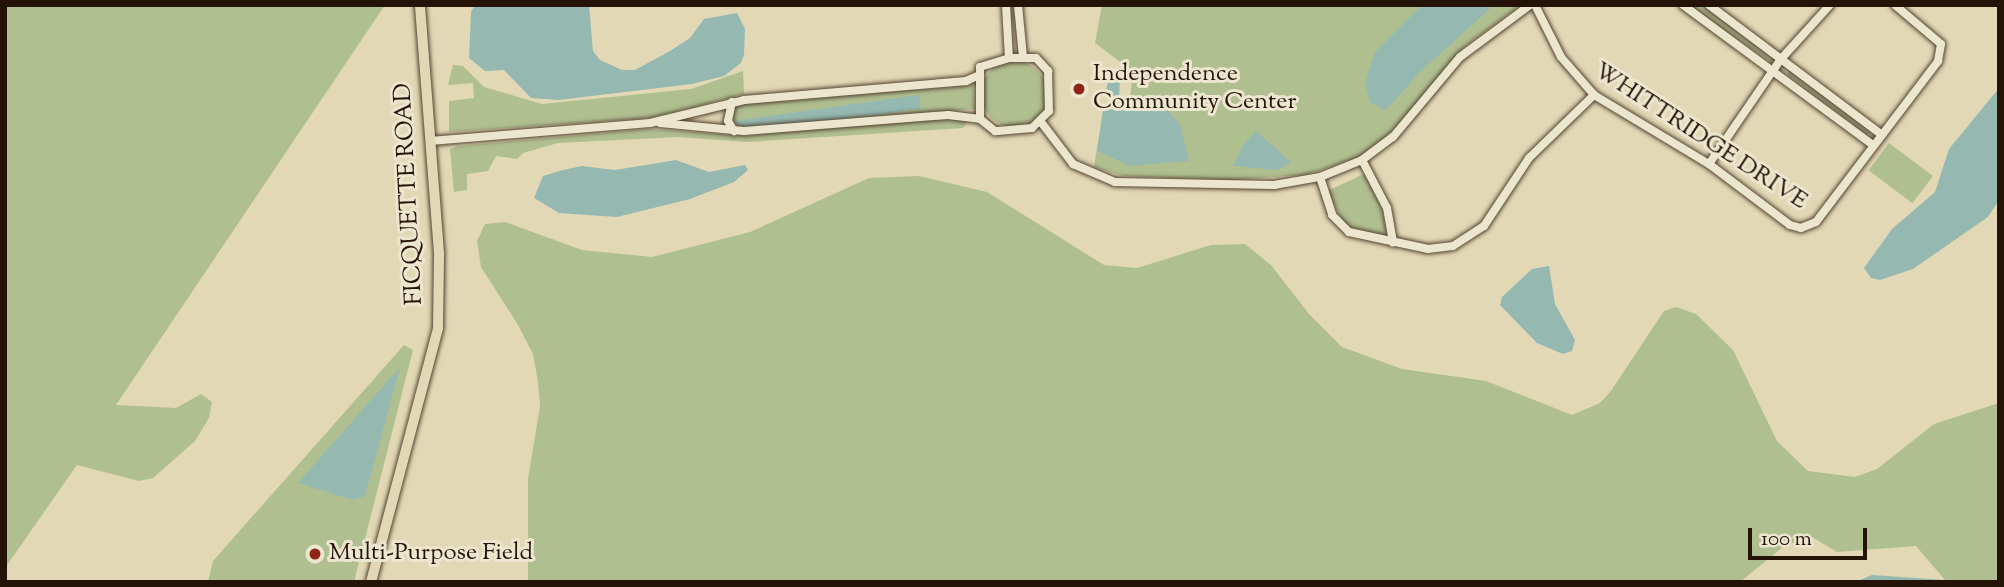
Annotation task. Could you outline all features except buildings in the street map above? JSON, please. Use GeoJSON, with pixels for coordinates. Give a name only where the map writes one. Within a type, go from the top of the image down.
{"type":"FeatureCollection","features":[{"type":"Feature","properties":{"kind":"main road","name":"FICQUETTE ROAD"},"geometry":{"type":"LineString","coordinates":[[372,582],[438,328],[439,253],[420,5]]}},
{"type":"Feature","properties":{"kind":"street"},"geometry":{"type":"LineString","coordinates":[[1006,5],[1009,58]]}},
{"type":"Feature","properties":{"kind":"street"},"geometry":{"type":"LineString","coordinates":[[1018,5],[1023,57]]}},
{"type":"Feature","properties":{"kind":"street"},"geometry":{"type":"LineString","coordinates":[[1041,122],[1073,164],[1100,178],[1128,184],[1274,185],[1320,177],[1362,160],[1405,126],[1460,57],[1532,5]]}},
{"type":"Feature","properties":{"kind":"street","name":"WHITTRIDGE DRIVE"},"geometry":{"type":"LineString","coordinates":[[1532,5],[1561,57],[1594,95],[1709,164],[1790,225],[1801,228],[1816,222],[1942,50],[1935,38],[1895,5]]}},
{"type":"Feature","properties":{"kind":"street"},"geometry":{"type":"LineString","coordinates":[[1683,5],[1874,146]]}},
{"type":"Feature","properties":{"kind":"street"},"geometry":{"type":"LineString","coordinates":[[1709,5],[1882,135]]}},
{"type":"Feature","properties":{"kind":"street"},"geometry":{"type":"LineString","coordinates":[[1709,164],[1781,60],[1830,5]]}},
{"type":"Feature","properties":{"kind":"street"},"geometry":{"type":"LineString","coordinates":[[430,141],[650,123],[732,102],[965,82],[977,76],[989,61],[1009,58],[1036,58],[1048,71],[1049,111],[1041,122],[1032,128],[995,131],[980,119],[948,115],[734,131],[650,123]]}},
{"type":"Feature","properties":{"kind":"street"},"geometry":{"type":"LineString","coordinates":[[977,76],[980,119]]}},
{"type":"Feature","properties":{"kind":"street"},"geometry":{"type":"LineString","coordinates":[[1320,177],[1339,225],[1359,236],[1441,248],[1474,235],[1529,158],[1594,95]]}},
{"type":"Feature","properties":{"kind":"street"},"geometry":{"type":"LineString","coordinates":[[732,102],[727,121],[734,131]]}},
{"type":"Feature","properties":{"kind":"street"},"geometry":{"type":"LineString","coordinates":[[1362,160],[1387,208],[1393,242]]}},
{"type":"Feature","properties":{"kind":"green space"},"geometry":{"type":"Polygon","coordinates":[[[5,5],[385,5],[116,405],[176,408],[201,394],[212,402],[209,418],[195,441],[153,478],[139,481],[77,465],[5,568],[5,5]]]}},
{"type":"Feature","properties":{"kind":"green space"},"geometry":{"type":"Polygon","coordinates":[[[1102,5],[1521,5],[1465,46],[1395,130],[1357,158],[1305,175],[1231,180],[1123,176],[1094,167],[1103,111],[1129,106],[1132,80],[1128,68],[1095,43],[1102,5]]]}},
{"type":"Feature","properties":{"kind":"green space"},"geometry":{"type":"Polygon","coordinates":[[[1686,5],[1705,5],[1774,60],[1770,61],[1686,5]]]}},
{"type":"Feature","properties":{"kind":"green space"},"geometry":{"type":"Polygon","coordinates":[[[1014,61],[1027,64],[1037,71],[1044,81],[1047,94],[1044,107],[1037,117],[1027,124],[1014,127],[1001,124],[991,117],[984,107],[981,94],[984,81],[991,71],[1001,64],[1014,61]]]}},
{"type":"Feature","properties":{"kind":"green space"},"geometry":{"type":"Polygon","coordinates":[[[453,65],[463,66],[484,87],[542,104],[691,89],[743,71],[744,94],[651,118],[449,132],[449,101],[474,98],[473,83],[448,85],[453,65]]]}},
{"type":"Feature","properties":{"kind":"green space"},"geometry":{"type":"Polygon","coordinates":[[[1788,69],[1872,133],[1866,134],[1788,75],[1788,69]]]}},
{"type":"Feature","properties":{"kind":"green space"},"geometry":{"type":"Polygon","coordinates":[[[973,85],[975,109],[740,127],[731,120],[733,105],[973,85]]]}},
{"type":"Feature","properties":{"kind":"green space"},"geometry":{"type":"Polygon","coordinates":[[[953,116],[969,119],[963,128],[748,142],[678,137],[558,143],[523,153],[517,159],[496,156],[488,171],[467,174],[467,190],[454,192],[450,149],[458,146],[650,129],[745,136],[953,116]]]}},
{"type":"Feature","properties":{"kind":"green space"},"geometry":{"type":"Polygon","coordinates":[[[1889,143],[1933,176],[1912,203],[1869,170],[1889,143]]]}},
{"type":"Feature","properties":{"kind":"green space"},"geometry":{"type":"Polygon","coordinates":[[[1364,174],[1384,211],[1388,229],[1383,236],[1346,226],[1327,191],[1364,174]]]}},
{"type":"Feature","properties":{"kind":"green space"},"geometry":{"type":"Polygon","coordinates":[[[919,176],[987,192],[1104,265],[1137,268],[1211,245],[1245,244],[1271,265],[1309,314],[1342,347],[1402,369],[1486,381],[1572,415],[1600,403],[1611,391],[1664,311],[1676,307],[1696,314],[1733,350],[1777,441],[1808,471],[1855,477],[1877,469],[1934,424],[1999,403],[1999,582],[1945,580],[1916,546],[1837,552],[1812,537],[1784,546],[1740,582],[528,582],[528,479],[540,406],[538,382],[533,354],[481,267],[477,241],[485,224],[505,222],[582,250],[652,257],[750,232],[869,178],[919,176]]]}},
{"type":"Feature","properties":{"kind":"green space"},"geometry":{"type":"Polygon","coordinates":[[[404,345],[413,350],[354,582],[208,582],[213,561],[404,345]]]}},
{"type":"Feature","properties":{"kind":"water"},"geometry":{"type":"Polygon","coordinates":[[[475,5],[589,5],[593,51],[600,60],[622,70],[635,70],[670,51],[690,38],[704,19],[737,13],[745,29],[744,55],[741,63],[724,76],[692,84],[558,100],[531,98],[504,70],[485,71],[469,58],[471,12],[475,5]]]}},
{"type":"Feature","properties":{"kind":"water"},"geometry":{"type":"Polygon","coordinates":[[[1422,5],[1494,5],[1418,74],[1386,110],[1370,103],[1365,83],[1375,52],[1422,5]]]}},
{"type":"Feature","properties":{"kind":"water"},"geometry":{"type":"Polygon","coordinates":[[[1110,72],[1120,75],[1119,99],[1113,100],[1106,91],[1110,72]]]}},
{"type":"Feature","properties":{"kind":"water"},"geometry":{"type":"Polygon","coordinates":[[[1999,88],[1999,200],[1988,217],[1913,269],[1880,280],[1871,278],[1864,268],[1892,229],[1935,192],[1949,149],[1999,88]]]}},
{"type":"Feature","properties":{"kind":"water"},"geometry":{"type":"Polygon","coordinates":[[[919,95],[921,109],[738,135],[736,121],[919,95]]]}},
{"type":"Feature","properties":{"kind":"water"},"geometry":{"type":"Polygon","coordinates":[[[1144,101],[1165,107],[1180,124],[1189,161],[1130,166],[1097,151],[1103,111],[1144,101]]]}},
{"type":"Feature","properties":{"kind":"water"},"geometry":{"type":"Polygon","coordinates":[[[1256,131],[1291,162],[1278,170],[1233,166],[1243,145],[1256,131]]]}},
{"type":"Feature","properties":{"kind":"water"},"geometry":{"type":"Polygon","coordinates":[[[676,160],[709,172],[745,165],[748,170],[734,182],[690,199],[617,217],[559,213],[534,198],[543,176],[563,170],[582,166],[615,170],[676,160]]]}},
{"type":"Feature","properties":{"kind":"water"},"geometry":{"type":"Polygon","coordinates":[[[1549,266],[1555,304],[1575,340],[1572,351],[1563,354],[1537,343],[1500,305],[1502,297],[1532,269],[1549,266]]]}},
{"type":"Feature","properties":{"kind":"water"},"geometry":{"type":"Polygon","coordinates":[[[400,367],[365,496],[353,500],[298,483],[400,367]]]}},
{"type":"Feature","properties":{"kind":"water"},"geometry":{"type":"Polygon","coordinates":[[[1872,575],[1945,580],[1950,582],[1855,582],[1872,575]]]}},
{"type":"Feature","properties":{"kind":"place","name":"Independence Community Center"},"geometry":{"type":"Point","coordinates":[1079,89]}},
{"type":"Feature","properties":{"kind":"place","name":"Multi-Purpose Field"},"geometry":{"type":"Point","coordinates":[315,554]}}]}
